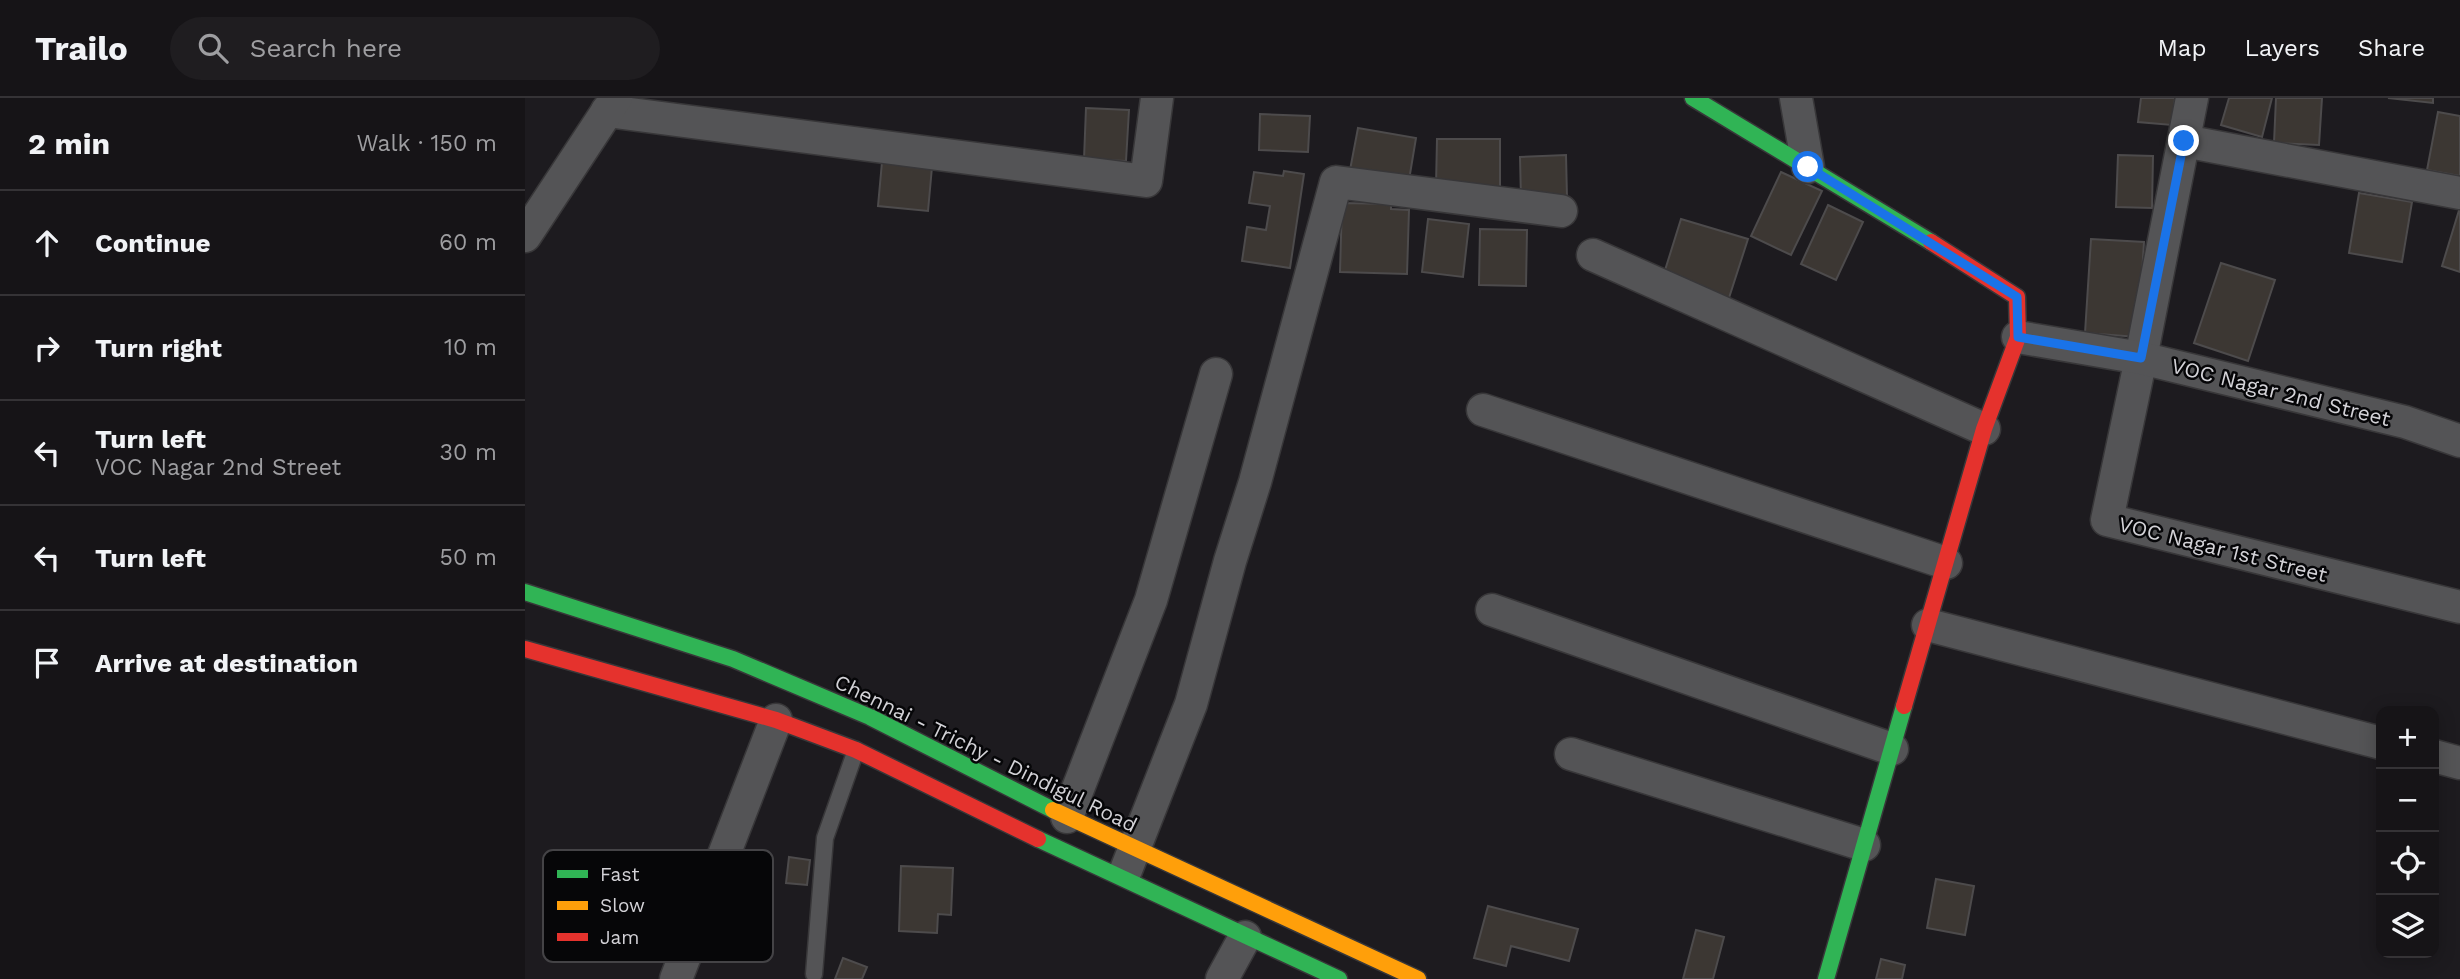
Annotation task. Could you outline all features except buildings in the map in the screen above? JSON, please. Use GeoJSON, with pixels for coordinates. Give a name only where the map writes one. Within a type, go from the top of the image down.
{"type":"FeatureCollection","features":[{"type":"Feature","properties":{"kind":"main road"},"geometry":{"type":"LineString","coordinates":[[1700,102],[2017,297],[2018,337],[1984,429],[1826,979]]}},
{"type":"Feature","properties":{"kind":"main road","name":"Chennai - Trichy - Dindigul Road"},"geometry":{"type":"LineString","coordinates":[[525,592],[626,622],[733,659],[870,717],[1066,817],[1418,979]]}},
{"type":"Feature","properties":{"kind":"main road"},"geometry":{"type":"LineString","coordinates":[[525,651],[776,720],[856,750],[1122,880],[1339,979]]}},
{"type":"Feature","properties":{"kind":"street"},"geometry":{"type":"LineString","coordinates":[[525,236],[612,104],[1146,181],[1157,98]]}},
{"type":"Feature","properties":{"kind":"street"},"geometry":{"type":"LineString","coordinates":[[1796,98],[1808,167]]}},
{"type":"Feature","properties":{"kind":"street"},"geometry":{"type":"LineString","coordinates":[[2141,358],[2192,98]]}},
{"type":"Feature","properties":{"kind":"street"},"geometry":{"type":"LineString","coordinates":[[2184,141],[2460,192]]}},
{"type":"Feature","properties":{"kind":"street"},"geometry":{"type":"LineString","coordinates":[[1122,880],[1191,704],[1230,561],[1255,482],[1336,182],[1561,211]]}},
{"type":"Feature","properties":{"kind":"street"},"geometry":{"type":"LineString","coordinates":[[1593,255],[1984,429]]}},
{"type":"Feature","properties":{"kind":"street","name":"VOC Nagar 2nd Street"},"geometry":{"type":"LineString","coordinates":[[2018,337],[2141,358],[2405,422],[2460,441]]}},
{"type":"Feature","properties":{"kind":"street","name":"VOC Nagar 1st Street"},"geometry":{"type":"LineString","coordinates":[[2141,358],[2107,520],[2460,607]]}},
{"type":"Feature","properties":{"kind":"street"},"geometry":{"type":"LineString","coordinates":[[1066,817],[1151,600],[1216,374]]}},
{"type":"Feature","properties":{"kind":"street"},"geometry":{"type":"LineString","coordinates":[[1483,410],[1946,563]]}},
{"type":"Feature","properties":{"kind":"street"},"geometry":{"type":"LineString","coordinates":[[1492,610],[1892,749]]}},
{"type":"Feature","properties":{"kind":"street"},"geometry":{"type":"LineString","coordinates":[[1928,625],[2376,742]]}},
{"type":"Feature","properties":{"kind":"street"},"geometry":{"type":"LineString","coordinates":[[726,850],[776,720]]}},
{"type":"Feature","properties":{"kind":"street"},"geometry":{"type":"LineString","coordinates":[[1571,754],[1864,845]]}},
{"type":"Feature","properties":{"kind":"street"},"geometry":{"type":"LineString","coordinates":[[2439,757],[2460,763]]}},
{"type":"Feature","properties":{"kind":"street"},"geometry":{"type":"LineString","coordinates":[[1222,979],[1245,937]]}},
{"type":"Feature","properties":{"kind":"street"},"geometry":{"type":"LineString","coordinates":[[676,979],[683,962]]}},
{"type":"Feature","properties":{"kind":"lane"},"geometry":{"type":"LineString","coordinates":[[814,974],[825,838],[856,750]]}},
{"type":"Feature","properties":{"kind":"traffic: fast"},"geometry":{"type":"LineString","coordinates":[[1693,98],[1931,242]]}},
{"type":"Feature","properties":{"kind":"traffic: fast"},"geometry":{"type":"LineString","coordinates":[[525,592],[733,659],[870,717],[1053,810]]}},
{"type":"Feature","properties":{"kind":"traffic: fast"},"geometry":{"type":"LineString","coordinates":[[1826,979],[1904,706]]}},
{"type":"Feature","properties":{"kind":"traffic: fast"},"geometry":{"type":"LineString","coordinates":[[1038,839],[1339,979]]}},
{"type":"Feature","properties":{"kind":"traffic: slow"},"geometry":{"type":"LineString","coordinates":[[1053,810],[1418,979]]}},
{"type":"Feature","properties":{"kind":"traffic: jam"},"geometry":{"type":"LineString","coordinates":[[1904,706],[1984,429],[2018,337],[2017,297],[1931,242]]}},
{"type":"Feature","properties":{"kind":"traffic: jam"},"geometry":{"type":"LineString","coordinates":[[525,649],[776,720],[856,750],[1038,839]]}},
{"type":"Feature","properties":{"kind":"route"},"geometry":{"type":"LineString","coordinates":[[1808,167],[2017,297],[2018,337],[2141,358],[2184,141]]}}]}
